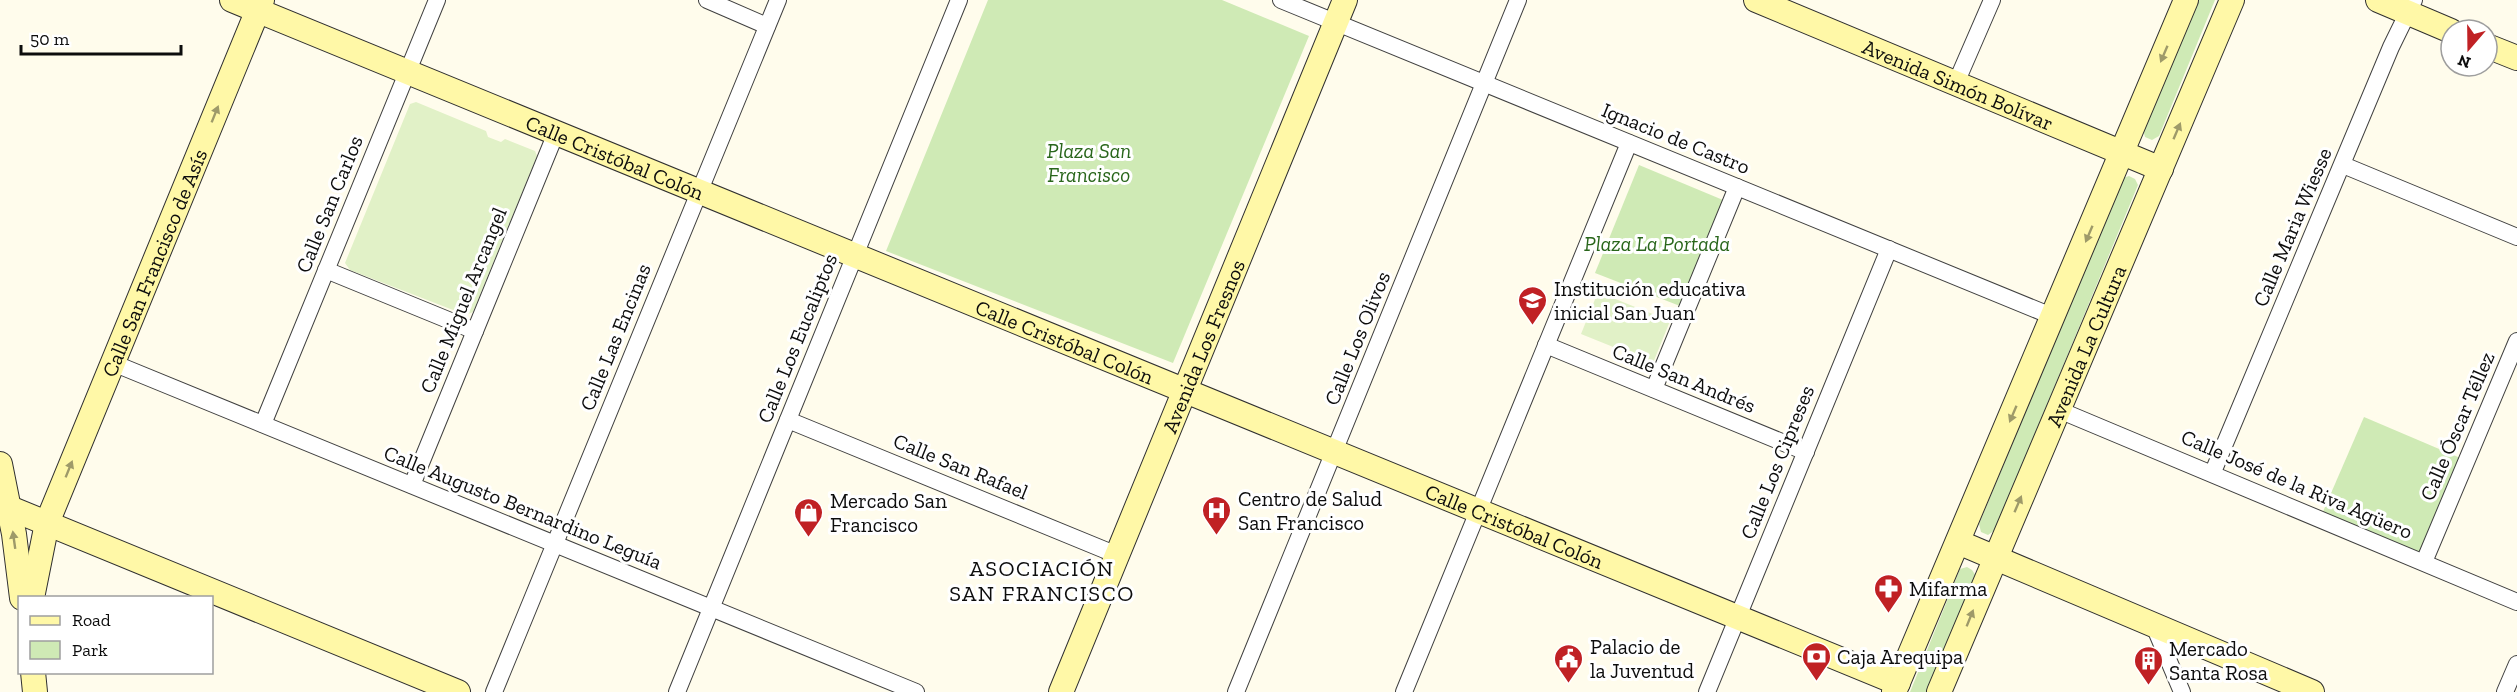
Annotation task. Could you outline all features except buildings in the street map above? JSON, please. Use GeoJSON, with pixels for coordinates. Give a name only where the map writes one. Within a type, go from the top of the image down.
{"type":"FeatureCollection","features":[{"type":"Feature","properties":{"kind":"street","name":"Calle Cristóbal Colón"},"geometry":{"type":"LineString","coordinates":[[232,0],[260,5],[408,72],[1738,617],[1896,687]]}},
{"type":"Feature","properties":{"kind":"street","name":"Calle San Carlos"},"geometry":{"type":"LineString","coordinates":[[263,424],[437,0]]}},
{"type":"Feature","properties":{"kind":"street"},"geometry":{"type":"LineString","coordinates":[[707,0],[767,26]]}},
{"type":"Feature","properties":{"kind":"street","name":"Calle Las Encinas"},"geometry":{"type":"LineString","coordinates":[[494,692],[778,0]]}},
{"type":"Feature","properties":{"kind":"street","name":"Calle Los Eucaliptos"},"geometry":{"type":"LineString","coordinates":[[677,692],[959,0]]}},
{"type":"Feature","properties":{"kind":"street","name":"Ignacio de Castro"},"geometry":{"type":"LineString","coordinates":[[1281,0],[2054,317]]}},
{"type":"Feature","properties":{"kind":"street","name":"Avenida Los Fresnos"},"geometry":{"type":"LineString","coordinates":[[1061,692],[1345,0]]}},
{"type":"Feature","properties":{"kind":"street","name":"Calle Los Olivos"},"geometry":{"type":"LineString","coordinates":[[1236,692],[1518,0]]}},
{"type":"Feature","properties":{"kind":"street","name":"Avenida Simón Bolívar"},"geometry":{"type":"LineString","coordinates":[[1756,0],[2161,169]]}},
{"type":"Feature","properties":{"kind":"street"},"geometry":{"type":"LineString","coordinates":[[1956,83],[1992,0]]}},
{"type":"Feature","properties":{"kind":"street","name":"Avenida La Cultura"},"geometry":{"type":"LineString","coordinates":[[1896,687],[2186,0]]}},
{"type":"Feature","properties":{"kind":"street","name":"Avenida La Cultura"},"geometry":{"type":"LineString","coordinates":[[1940,692],[2232,0]]}},
{"type":"Feature","properties":{"kind":"street"},"geometry":{"type":"LineString","coordinates":[[2378,0],[2411,7],[2439,24]]}},
{"type":"Feature","properties":{"kind":"street","name":"Calle San Francisco de Asís"},"geometry":{"type":"LineString","coordinates":[[32,596],[47,523],[260,5]]}},
{"type":"Feature","properties":{"kind":"street","name":"Calle Maria Wiesse"},"geometry":{"type":"LineString","coordinates":[[2213,472],[2391,47],[2411,7]]}},
{"type":"Feature","properties":{"kind":"street"},"geometry":{"type":"LineString","coordinates":[[2499,51],[2517,58]]}},
{"type":"Feature","properties":{"kind":"street","name":"Calle Miguel Arcangel"},"geometry":{"type":"LineString","coordinates":[[411,485],[556,133]]}},
{"type":"Feature","properties":{"kind":"street"},"geometry":{"type":"LineString","coordinates":[[1404,692],[1629,143]]}},
{"type":"Feature","properties":{"kind":"street"},"geometry":{"type":"LineString","coordinates":[[2343,165],[2517,237]]}},
{"type":"Feature","properties":{"kind":"street"},"geometry":{"type":"LineString","coordinates":[[1654,389],[1737,187]]}},
{"type":"Feature","properties":{"kind":"street","name":"Calle Los Cipreses"},"geometry":{"type":"LineString","coordinates":[[1707,692],[1889,249]]}},
{"type":"Feature","properties":{"kind":"street"},"geometry":{"type":"LineString","coordinates":[[326,270],[475,331]]}},
{"type":"Feature","properties":{"kind":"street","name":"Calle Óscar Téllez"},"geometry":{"type":"LineString","coordinates":[[2424,562],[2517,341]]}},
{"type":"Feature","properties":{"kind":"street","name":"Calle San Andrés"},"geometry":{"type":"LineString","coordinates":[[1546,345],[1806,452]]}},
{"type":"Feature","properties":{"kind":"street","name":"Calle Augusto Bernardino Leguía"},"geometry":{"type":"LineString","coordinates":[[113,363],[916,692]]}},
{"type":"Feature","properties":{"kind":"street","name":"Calle José de la Riva Agüero"},"geometry":{"type":"LineString","coordinates":[[2059,410],[2213,472],[2517,602]]}},
{"type":"Feature","properties":{"kind":"street","name":"Calle San Rafael"},"geometry":{"type":"LineString","coordinates":[[788,420],[1117,555]]}},
{"type":"Feature","properties":{"kind":"street"},"geometry":{"type":"LineString","coordinates":[[0,465],[4,506],[22,596]]}},
{"type":"Feature","properties":{"kind":"street"},"geometry":{"type":"LineString","coordinates":[[4,506],[458,692]]}},
{"type":"Feature","properties":{"kind":"street"},"geometry":{"type":"LineString","coordinates":[[1958,542],[2311,692]]}},
{"type":"Feature","properties":{"kind":"street"},"geometry":{"type":"LineString","coordinates":[[2154,626],[2182,692]]}},
{"type":"Feature","properties":{"kind":"street"},"geometry":{"type":"LineString","coordinates":[[2505,692],[2517,664]]}},
{"type":"Feature","properties":{"kind":"street"},"geometry":{"type":"LineString","coordinates":[[33,674],[35,692]]}},
{"type":"Feature","properties":{"kind":"green space","name":"Plaza San Francisco"},"geometry":{"type":"Polygon","coordinates":[[[988,0],[1222,0],[1309,36],[1173,363],[886,251],[988,0]]]}},
{"type":"Feature","properties":{"kind":"green space"},"geometry":{"type":"Polygon","coordinates":[[[2197,0],[2215,0],[2159,136],[2152,140],[2145,137],[2143,129],[2197,0]]]}},
{"type":"Feature","properties":{"kind":"green space"},"geometry":{"type":"Polygon","coordinates":[[[416,102],[486,131],[488,137],[501,142],[505,139],[535,151],[537,156],[473,312],[466,315],[350,270],[345,263],[410,104],[416,102]]]}},
{"type":"Feature","properties":{"kind":"green space","name":"Plaza La Portada"},"geometry":{"type":"Polygon","coordinates":[[[1639,165],[1723,200],[1680,306],[1595,273],[1639,165]]]}},
{"type":"Feature","properties":{"kind":"green space"},"geometry":{"type":"Polygon","coordinates":[[[2129,176],[2135,179],[2138,185],[1995,530],[1988,535],[1981,532],[1979,524],[2123,178],[2129,176]]]}},
{"type":"Feature","properties":{"kind":"green space"},"geometry":{"type":"Polygon","coordinates":[[[1598,292],[1670,321],[1653,363],[1581,334],[1598,292]]]}},
{"type":"Feature","properties":{"kind":"green space"},"geometry":{"type":"Polygon","coordinates":[[[2364,417],[2465,460],[2424,556],[2322,514],[2364,417]]]}},
{"type":"Feature","properties":{"kind":"green space"},"geometry":{"type":"Polygon","coordinates":[[[1967,567],[1976,576],[1928,692],[1910,692],[1960,569],[1967,567]]]}},
{"type":"Feature","properties":{"kind":"place","name":"Institución educativa inicial San Juan"},"geometry":{"type":"Point","coordinates":[1533,326]}},
{"type":"Feature","properties":{"kind":"place","name":"Centro de Salud San Francisco"},"geometry":{"type":"Point","coordinates":[1217,536]}},
{"type":"Feature","properties":{"kind":"place","name":"Mercado San Francisco"},"geometry":{"type":"Point","coordinates":[809,538]}},
{"type":"Feature","properties":{"kind":"place","name":"Mifarma"},"geometry":{"type":"Point","coordinates":[1888,614]}},
{"type":"Feature","properties":{"kind":"place","name":"Caja Arequipa"},"geometry":{"type":"Point","coordinates":[1816,682]}},
{"type":"Feature","properties":{"kind":"place","name":"Palacio de la Juventud"},"geometry":{"type":"Point","coordinates":[1569,684]}},
{"type":"Feature","properties":{"kind":"place","name":"Mercado Santa Rosa"},"geometry":{"type":"Point","coordinates":[2148,686]}},
{"type":"Feature","properties":{"kind":"district","name":"ASOCIACIÓN SAN FRANCISCO"},"geometry":{"type":"Point","coordinates":[1042,580]}}]}
